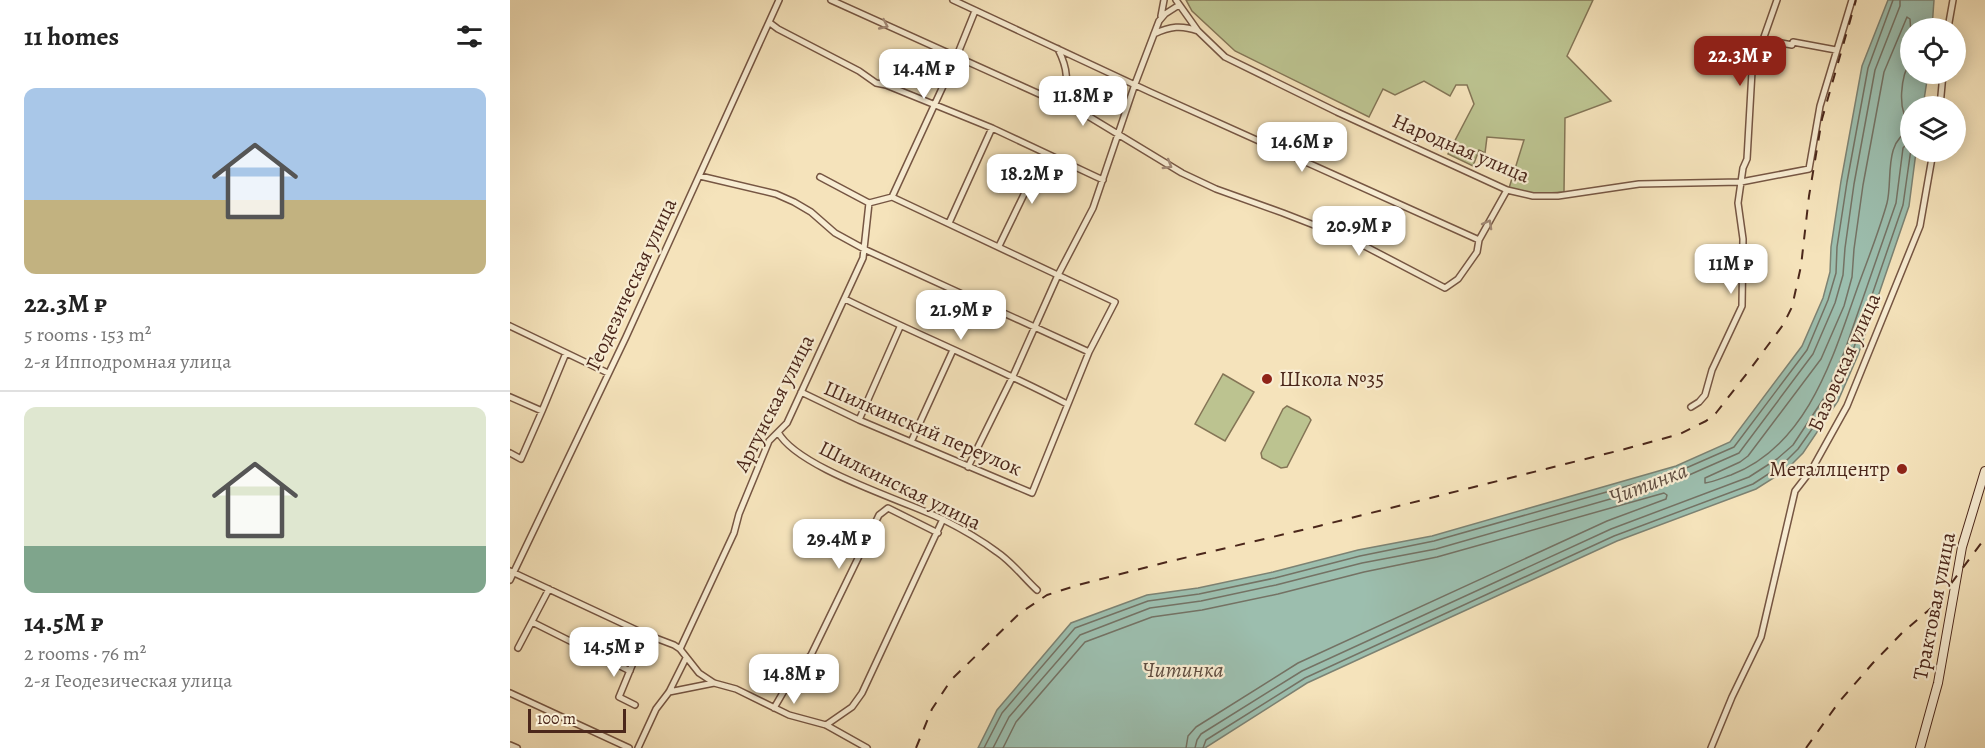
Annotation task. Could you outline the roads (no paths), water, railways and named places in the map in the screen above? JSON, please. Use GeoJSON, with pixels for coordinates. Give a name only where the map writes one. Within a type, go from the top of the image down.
{"type":"FeatureCollection","features":[{"type":"Feature","properties":{"kind":"main road","name":"Трактовая улица"},"geometry":{"type":"LineString","coordinates":[[1920,748],[1938,683],[1962,547],[1985,471]]}},
{"type":"Feature","properties":{"kind":"street","name":"Геодезическая улица"},"geometry":{"type":"LineString","coordinates":[[510,580],[626,337],[779,0]]}},
{"type":"Feature","properties":{"kind":"street"},"geometry":{"type":"LineString","coordinates":[[831,0],[956,58],[1058,101],[1088,116],[1182,173],[1355,241],[1445,288],[1458,279],[1477,252],[1479,240],[1507,190]]}},
{"type":"Feature","properties":{"kind":"street"},"geometry":{"type":"LineString","coordinates":[[953,0],[1479,240]]}},
{"type":"Feature","properties":{"kind":"street"},"geometry":{"type":"LineString","coordinates":[[968,467],[1013,376],[1058,275],[1094,208],[1135,84],[1159,21],[1164,0]]}},
{"type":"Feature","properties":{"kind":"street"},"geometry":{"type":"LineString","coordinates":[[1691,407],[1705,395],[1712,370],[1742,306],[1743,239],[1738,202],[1747,159],[1752,71],[1777,0]]}},
{"type":"Feature","properties":{"kind":"street"},"geometry":{"type":"LineString","coordinates":[[1765,39],[1836,50],[1852,0]]}},
{"type":"Feature","properties":{"kind":"street"},"geometry":{"type":"LineString","coordinates":[[1950,18],[1953,0]]}},
{"type":"Feature","properties":{"kind":"street"},"geometry":{"type":"LineString","coordinates":[[1159,21],[1177,3]]}},
{"type":"Feature","properties":{"kind":"street","name":"Народная улица"},"geometry":{"type":"LineString","coordinates":[[1177,3],[1198,31],[1225,57],[1339,113],[1507,190],[1533,196],[1558,196],[1639,184],[1741,182],[1809,169],[1820,106],[1836,50]]}},
{"type":"Feature","properties":{"kind":"street"},"geometry":{"type":"LineString","coordinates":[[892,197],[956,58],[975,11]]}},
{"type":"Feature","properties":{"kind":"street"},"geometry":{"type":"LineString","coordinates":[[770,23],[859,71],[876,83],[992,128],[1104,180]]}},
{"type":"Feature","properties":{"kind":"street"},"geometry":{"type":"LineString","coordinates":[[1154,34],[1176,26],[1198,31]]}},
{"type":"Feature","properties":{"kind":"street"},"geometry":{"type":"LineString","coordinates":[[1058,49],[1068,71],[1065,86],[1058,101]]}},
{"type":"Feature","properties":{"kind":"street"},"geometry":{"type":"LineString","coordinates":[[949,223],[992,128]]}},
{"type":"Feature","properties":{"kind":"street"},"geometry":{"type":"LineString","coordinates":[[999,246],[1044,153]]}},
{"type":"Feature","properties":{"kind":"street","name":"Базовская улица"},"geometry":{"type":"LineString","coordinates":[[1711,748],[1761,637],[1795,491],[1812,469],[1847,406],[1920,226],[1931,162]]}},
{"type":"Feature","properties":{"kind":"street"},"geometry":{"type":"LineString","coordinates":[[700,176],[776,194],[811,212],[836,233],[866,250],[1089,352]]}},
{"type":"Feature","properties":{"kind":"street"},"geometry":{"type":"LineString","coordinates":[[820,177],[869,203],[892,197],[1115,302],[1089,352],[1067,404],[1013,376],[900,327],[844,299]]}},
{"type":"Feature","properties":{"kind":"street","name":"Аргунская улица"},"geometry":{"type":"LineString","coordinates":[[680,649],[734,533],[739,514],[769,441],[772,435],[787,423],[866,250],[869,203]]}},
{"type":"Feature","properties":{"kind":"street"},"geometry":{"type":"LineString","coordinates":[[510,326],[608,373]]}},
{"type":"Feature","properties":{"kind":"street"},"geometry":{"type":"LineString","coordinates":[[859,420],[900,327]]}},
{"type":"Feature","properties":{"kind":"street"},"geometry":{"type":"LineString","coordinates":[[911,442],[953,350]]}},
{"type":"Feature","properties":{"kind":"street","name":"Геодезическая улица"},"geometry":{"type":"LineString","coordinates":[[510,453],[521,459],[566,353]]}},
{"type":"Feature","properties":{"kind":"street","name":"Шилкинский переулок"},"geometry":{"type":"LineString","coordinates":[[801,392],[859,420],[1032,493],[1067,404]]}},
{"type":"Feature","properties":{"kind":"street"},"geometry":{"type":"LineString","coordinates":[[510,397],[542,411]]}},
{"type":"Feature","properties":{"kind":"street","name":"Шилкинская улица"},"geometry":{"type":"LineString","coordinates":[[778,432],[789,448],[832,472],[943,519],[998,552],[1037,590]]}},
{"type":"Feature","properties":{"kind":"street"},"geometry":{"type":"LineString","coordinates":[[774,708],[795,672],[811,655],[879,515],[888,508],[938,533]]}},
{"type":"Feature","properties":{"kind":"street"},"geometry":{"type":"LineString","coordinates":[[826,725],[852,707],[862,693],[943,519]]}},
{"type":"Feature","properties":{"kind":"street"},"geometry":{"type":"LineString","coordinates":[[512,572],[680,649],[699,673],[714,683],[735,688],[789,715],[826,725],[867,748]]}},
{"type":"Feature","properties":{"kind":"street"},"geometry":{"type":"LineString","coordinates":[[518,648],[549,589]]}},
{"type":"Feature","properties":{"kind":"street"},"geometry":{"type":"LineString","coordinates":[[532,622],[630,671]]}},
{"type":"Feature","properties":{"kind":"street"},"geometry":{"type":"LineString","coordinates":[[635,705],[619,697],[645,634]]}},
{"type":"Feature","properties":{"kind":"street"},"geometry":{"type":"LineString","coordinates":[[638,748],[656,709],[669,692],[686,658]]}},
{"type":"Feature","properties":{"kind":"street"},"geometry":{"type":"LineString","coordinates":[[669,692],[714,683]]}},
{"type":"Feature","properties":{"kind":"street"},"geometry":{"type":"LineString","coordinates":[[510,693],[629,748]]}},
{"type":"Feature","properties":{"kind":"street"},"geometry":{"type":"LineString","coordinates":[[510,745],[517,748]]}},
{"type":"Feature","properties":{"kind":"water","name":"Читинка"},"geometry":{"type":"Polygon","coordinates":[[[1888,0],[1934,0],[1933,18],[1900,18],[1900,84],[1926,84],[1925,96],[1900,96],[1900,162],[1915,162],[1909,206],[1858,355],[1838,401],[1803,453],[1786,470],[1756,489],[1617,541],[1307,683],[1205,748],[978,748],[997,710],[1071,623],[1147,595],[1198,588],[1358,550],[1432,536],[1676,466],[1730,442],[1802,346],[1823,298],[1830,272],[1831,247],[1841,181],[1862,66],[1888,0]]]}},
{"type":"Feature","properties":{"kind":"railway"},"geometry":{"type":"LineString","coordinates":[[916,748],[932,709],[951,680],[1020,613],[1047,595],[1167,562],[1625,449],[1680,434],[1706,421],[1716,413],[1748,372],[1783,325],[1792,307],[1801,266],[1809,196],[1822,119],[1856,0]]}},
{"type":"Feature","properties":{"kind":"railway"},"geometry":{"type":"LineString","coordinates":[[1806,748],[1839,702],[1872,664],[1902,633],[1936,604],[1985,538]]}},
{"type":"Feature","properties":{"kind":"place","name":"Школа №35"},"geometry":{"type":"Point","coordinates":[1267,379]}},
{"type":"Feature","properties":{"kind":"place","name":"Металлцентр"},"geometry":{"type":"Point","coordinates":[1902,469]}}]}
